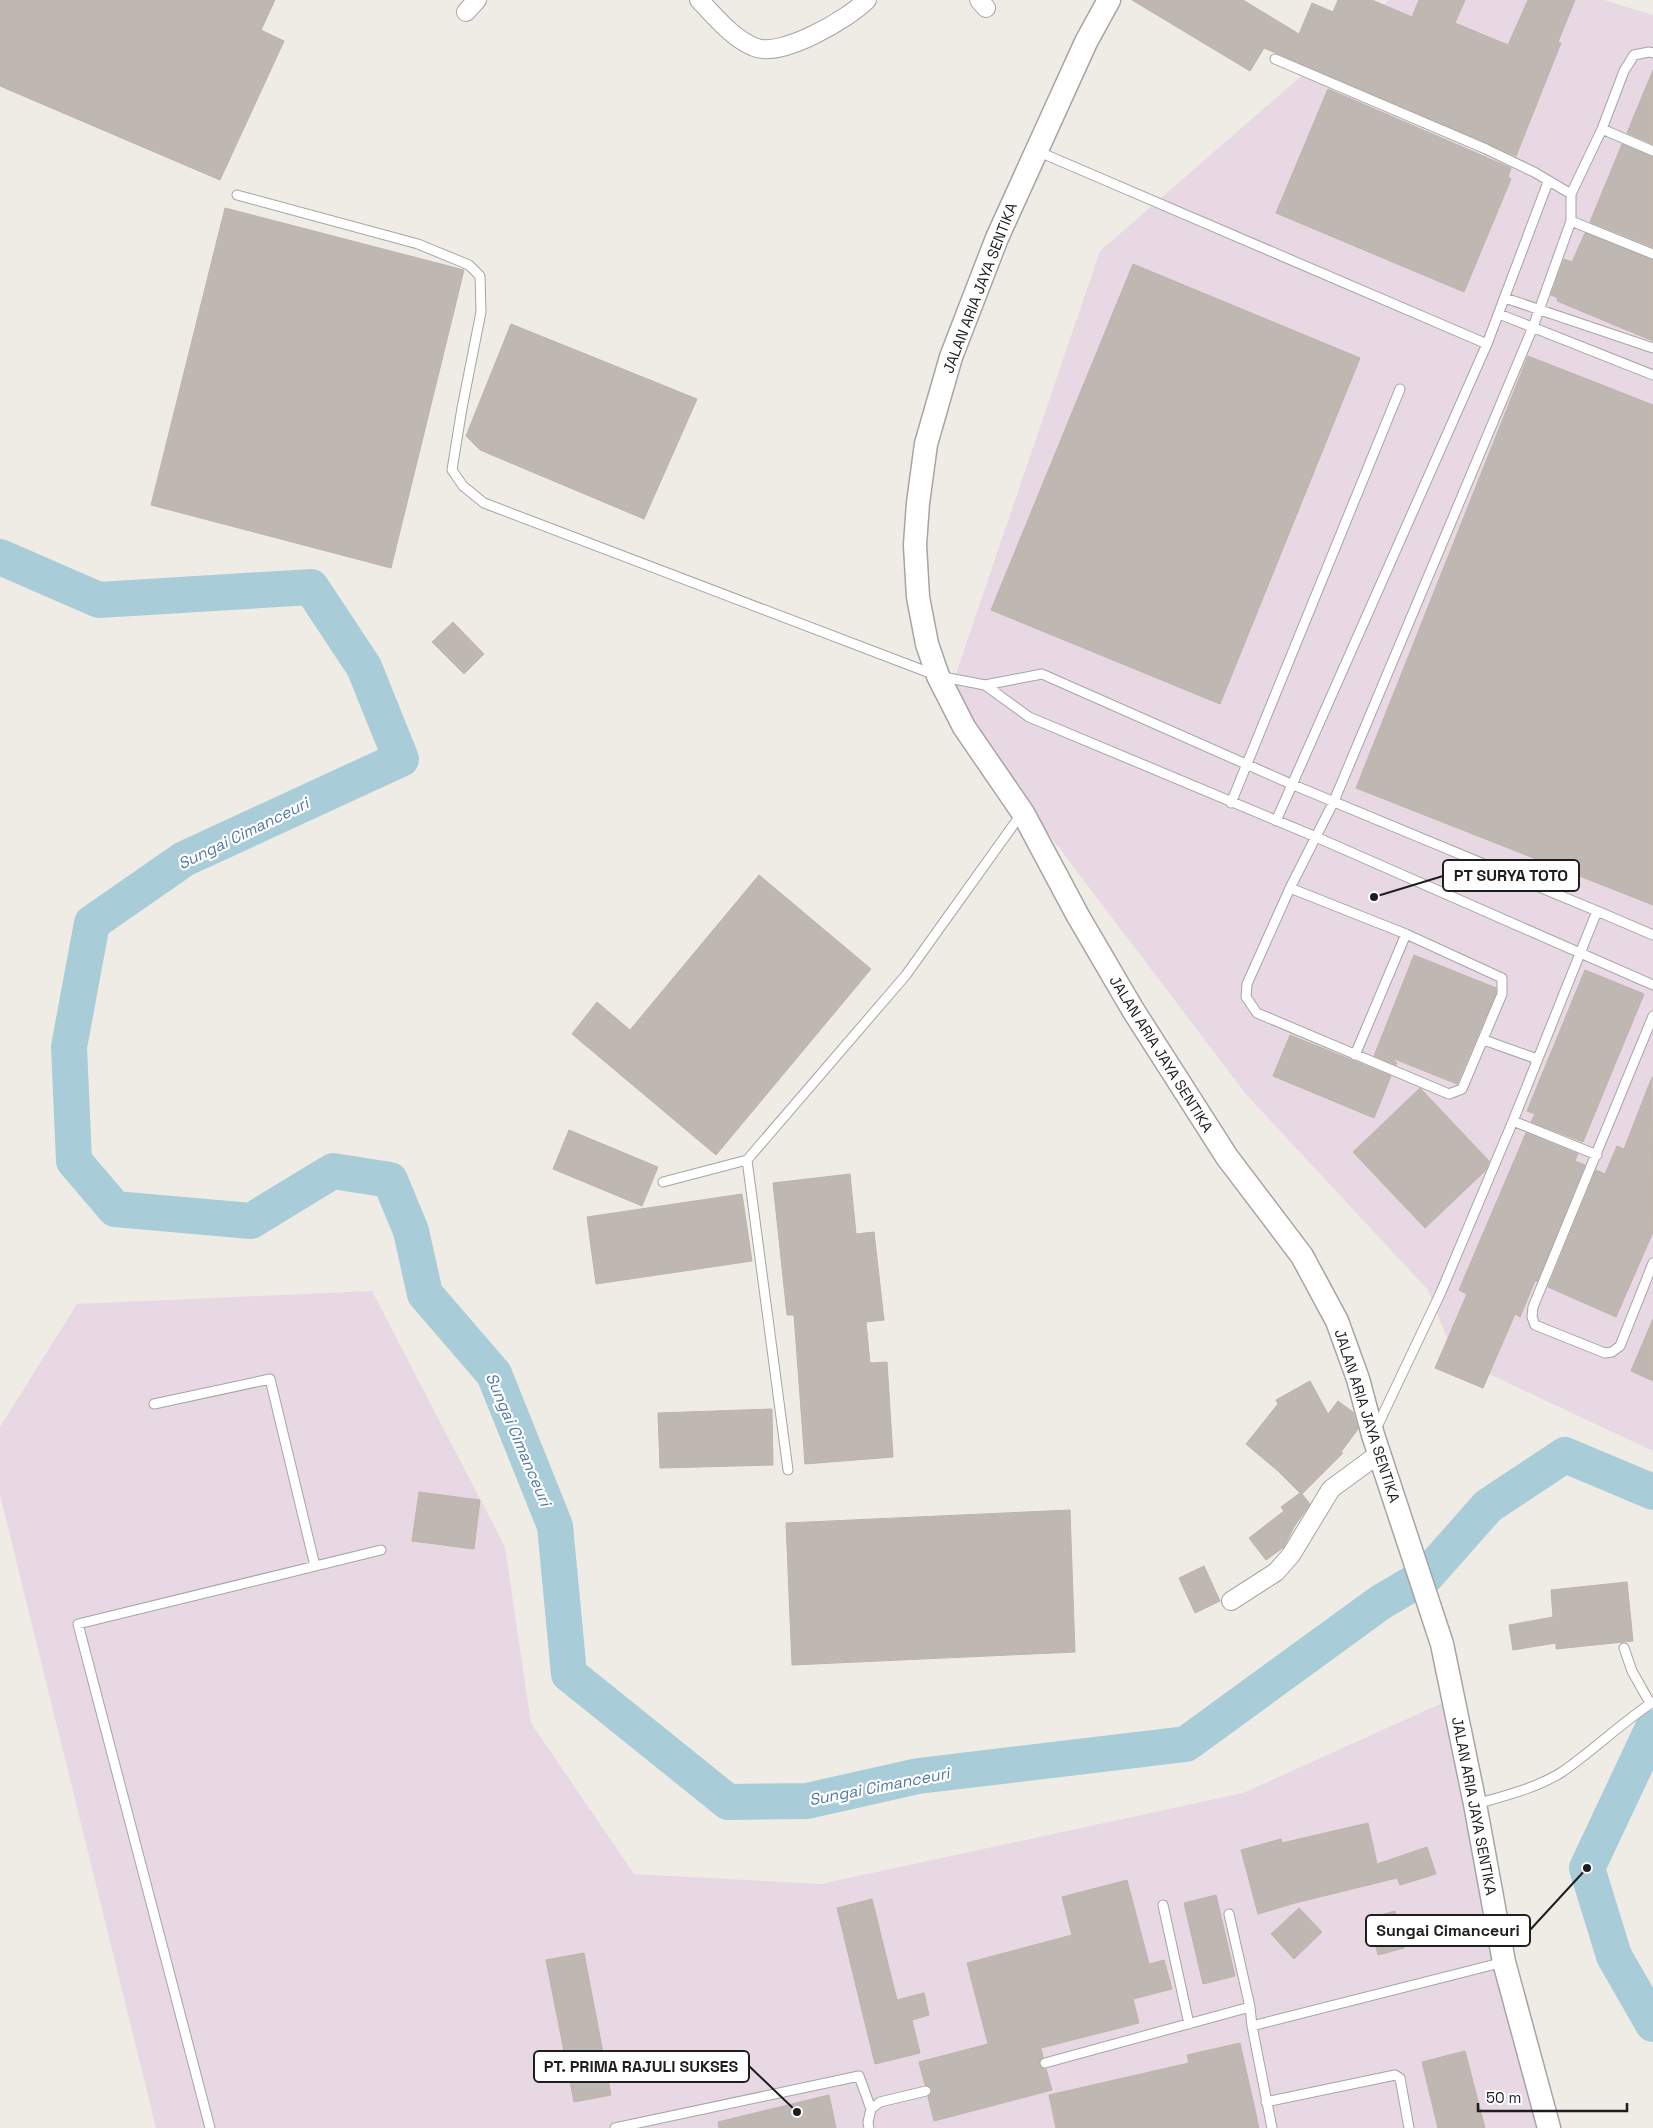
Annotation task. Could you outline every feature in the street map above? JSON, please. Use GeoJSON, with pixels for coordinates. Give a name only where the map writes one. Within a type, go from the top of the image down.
{"type":"FeatureCollection","features":[{"type":"Feature","properties":{"kind":"street"},"geometry":{"type":"LineString","coordinates":[[699,0],[744,42],[756,48],[767,49],[786,47],[815,34],[867,0]]}},
{"type":"Feature","properties":{"kind":"street","name":"JALAN ARIA JAYA SENTIKA"},"geometry":{"type":"LineString","coordinates":[[1110,0],[1086,42],[997,238],[950,357],[926,444],[914,546],[918,597],[927,644],[938,676],[964,727],[1022,813],[1078,916],[1133,1010],[1207,1128],[1302,1256],[1337,1320],[1358,1379],[1376,1444],[1442,1644],[1475,1804],[1504,1962],[1550,2128]]}},
{"type":"Feature","properties":{"kind":"street"},"geometry":{"type":"LineString","coordinates":[[1231,1601],[1276,1572],[1292,1555],[1331,1488],[1376,1444]]}},
{"type":"Feature","properties":{"kind":"lane"},"geometry":{"type":"LineString","coordinates":[[1290,888],[1406,934],[1502,978],[1502,994],[1462,1090],[1450,1094],[1256,1013],[1246,997],[1247,984],[1290,888],[1334,801],[1532,327],[1571,221],[1571,194],[1602,129],[1624,71],[1634,55],[1653,53]]}},
{"type":"Feature","properties":{"kind":"lane"},"geometry":{"type":"LineString","coordinates":[[1275,59],[1486,149],[1534,172],[1571,194]]}},
{"type":"Feature","properties":{"kind":"lane"},"geometry":{"type":"LineString","coordinates":[[1602,129],[1653,151]]}},
{"type":"Feature","properties":{"kind":"lane"},"geometry":{"type":"LineString","coordinates":[[1037,151],[1487,344]]}},
{"type":"Feature","properties":{"kind":"lane"},"geometry":{"type":"LineString","coordinates":[[1276,821],[1487,344],[1548,182]]}},
{"type":"Feature","properties":{"kind":"lane"},"geometry":{"type":"LineString","coordinates":[[237,195],[418,244],[469,265],[480,276],[481,312],[452,470],[463,486],[484,503],[938,676],[985,685],[1042,674],[1291,784],[1653,935]]}},
{"type":"Feature","properties":{"kind":"lane"},"geometry":{"type":"LineString","coordinates":[[1571,221],[1653,254]]}},
{"type":"Feature","properties":{"kind":"lane"},"geometry":{"type":"LineString","coordinates":[[1505,298],[1653,348]]}},
{"type":"Feature","properties":{"kind":"lane"},"geometry":{"type":"LineString","coordinates":[[1499,314],[1653,375]]}},
{"type":"Feature","properties":{"kind":"lane"},"geometry":{"type":"LineString","coordinates":[[1231,803],[1400,388]]}},
{"type":"Feature","properties":{"kind":"lane"},"geometry":{"type":"LineString","coordinates":[[985,685],[1029,717],[1316,837],[1653,985]]}},
{"type":"Feature","properties":{"kind":"lane"},"geometry":{"type":"LineString","coordinates":[[663,1182],[748,1160],[906,975],[1022,813]]}},
{"type":"Feature","properties":{"kind":"lane"},"geometry":{"type":"LineString","coordinates":[[1376,1444],[1513,1122],[1597,911]]}},
{"type":"Feature","properties":{"kind":"lane"},"geometry":{"type":"LineString","coordinates":[[1356,1055],[1406,934]]}},
{"type":"Feature","properties":{"kind":"lane"},"geometry":{"type":"LineString","coordinates":[[1653,1016],[1533,1307],[1532,1317],[1535,1325],[1605,1352],[1612,1352],[1620,1346],[1653,1263]]}},
{"type":"Feature","properties":{"kind":"lane"},"geometry":{"type":"LineString","coordinates":[[1484,1040],[1537,1059]]}},
{"type":"Feature","properties":{"kind":"lane"},"geometry":{"type":"LineString","coordinates":[[1513,1122],[1597,1155]]}},
{"type":"Feature","properties":{"kind":"lane"},"geometry":{"type":"LineString","coordinates":[[748,1160],[788,1470]]}},
{"type":"Feature","properties":{"kind":"lane"},"geometry":{"type":"LineString","coordinates":[[154,1404],[270,1379],[315,1566]]}},
{"type":"Feature","properties":{"kind":"lane"},"geometry":{"type":"LineString","coordinates":[[210,2128],[78,1624],[381,1550]]}},
{"type":"Feature","properties":{"kind":"lane"},"geometry":{"type":"LineString","coordinates":[[1475,1804],[1536,1784],[1561,1772],[1652,1702],[1632,1671],[1624,1648]]}},
{"type":"Feature","properties":{"kind":"lane"},"geometry":{"type":"LineString","coordinates":[[1163,1905],[1189,2024]]}},
{"type":"Feature","properties":{"kind":"lane"},"geometry":{"type":"LineString","coordinates":[[1229,1914],[1250,2007],[1272,2128]]}},
{"type":"Feature","properties":{"kind":"lane"},"geometry":{"type":"LineString","coordinates":[[1252,2026],[1504,1962]]}},
{"type":"Feature","properties":{"kind":"lane"},"geometry":{"type":"LineString","coordinates":[[1045,2063],[1250,2007]]}},
{"type":"Feature","properties":{"kind":"lane"},"geometry":{"type":"LineString","coordinates":[[1266,2102],[1395,2075],[1400,2078],[1409,2128]]}},
{"type":"Feature","properties":{"kind":"lane"},"geometry":{"type":"LineString","coordinates":[[615,2128],[859,2076],[870,2109],[869,2128]]}},
{"type":"Feature","properties":{"kind":"lane"},"geometry":{"type":"LineString","coordinates":[[870,2109],[880,2102],[926,2090]]}},
{"type":"Feature","properties":{"kind":"shaded area"},"geometry":{"type":"Polygon","coordinates":[[[1389,0],[1604,0],[1653,15],[1653,1451],[1455,1358],[1428,1290],[1245,1093],[947,700],[1100,251],[1389,0]]]}},
{"type":"Feature","properties":{"kind":"shaded area"},"geometry":{"type":"Polygon","coordinates":[[[372,1291],[505,1547],[531,1723],[634,1874],[821,1884],[1243,1793],[1449,1700],[1539,2128],[156,2128],[0,1495],[0,1427],[77,1304],[372,1291]]]}},
{"type":"Feature","properties":{"kind":"building"},"geometry":{"type":"Polygon","coordinates":[[[0,0],[275,0],[261,30],[284,41],[220,180],[0,86],[0,0]]]}},
{"type":"Feature","properties":{"kind":"building"},"geometry":{"type":"Polygon","coordinates":[[[1132,0],[1243,0],[1299,34],[1312,3],[1333,12],[1338,0],[1372,0],[1412,17],[1419,0],[1465,0],[1455,23],[1508,45],[1528,0],[1575,0],[1558,42],[1561,43],[1516,156],[1264,48],[1250,71],[1132,0]]]}},
{"type":"Feature","properties":{"kind":"building"},"geometry":{"type":"Polygon","coordinates":[[[1653,70],[1653,144],[1627,133],[1653,70]]]}},
{"type":"Feature","properties":{"kind":"building"},"geometry":{"type":"Polygon","coordinates":[[[1328,89],[1511,168],[1508,177],[1511,179],[1464,292],[1276,213],[1328,89]]]}},
{"type":"Feature","properties":{"kind":"building"},"geometry":{"type":"Polygon","coordinates":[[[1622,144],[1653,157],[1653,247],[1590,222],[1622,144]]]}},
{"type":"Feature","properties":{"kind":"building"},"geometry":{"type":"Polygon","coordinates":[[[225,208],[464,270],[391,568],[151,505],[225,208]]]}},
{"type":"Feature","properties":{"kind":"building"},"geometry":{"type":"Polygon","coordinates":[[[1585,233],[1653,260],[1653,341],[1557,301],[1558,298],[1551,295],[1564,259],[1572,262],[1585,233]]]}},
{"type":"Feature","properties":{"kind":"building"},"geometry":{"type":"Polygon","coordinates":[[[1133,264],[1360,358],[1220,704],[991,610],[1133,264]]]}},
{"type":"Feature","properties":{"kind":"building"},"geometry":{"type":"Polygon","coordinates":[[[511,324],[697,399],[644,519],[480,450],[466,436],[511,324]]]}},
{"type":"Feature","properties":{"kind":"building"},"geometry":{"type":"Polygon","coordinates":[[[1528,356],[1653,405],[1653,905],[1356,788],[1528,356]]]}},
{"type":"Feature","properties":{"kind":"building"},"geometry":{"type":"Polygon","coordinates":[[[453,622],[484,654],[464,674],[432,642],[453,622]]]}},
{"type":"Feature","properties":{"kind":"building"},"geometry":{"type":"Polygon","coordinates":[[[759,875],[871,969],[716,1155],[572,1034],[597,1002],[630,1030],[759,875]]]}},
{"type":"Feature","properties":{"kind":"building"},"geometry":{"type":"Polygon","coordinates":[[[1414,955],[1496,988],[1496,993],[1457,1084],[1392,1058],[1397,1063],[1396,1065],[1374,1056],[1414,955]]]}},
{"type":"Feature","properties":{"kind":"building"},"geometry":{"type":"Polygon","coordinates":[[[1585,970],[1644,994],[1583,1142],[1531,1122],[1535,1114],[1527,1111],[1585,970]]]}},
{"type":"Feature","properties":{"kind":"building"},"geometry":{"type":"Polygon","coordinates":[[[1290,1035],[1391,1076],[1374,1118],[1273,1076],[1290,1035]]]}},
{"type":"Feature","properties":{"kind":"building"},"geometry":{"type":"Polygon","coordinates":[[[1652,1077],[1653,1232],[1616,1317],[1548,1287],[1596,1170],[1605,1174],[1617,1146],[1624,1149],[1652,1077]]]}},
{"type":"Feature","properties":{"kind":"building"},"geometry":{"type":"Polygon","coordinates":[[[1420,1088],[1489,1161],[1486,1170],[1425,1228],[1353,1152],[1420,1088]]]}},
{"type":"Feature","properties":{"kind":"building"},"geometry":{"type":"Polygon","coordinates":[[[569,1130],[658,1167],[642,1206],[553,1169],[569,1130]]]}},
{"type":"Feature","properties":{"kind":"building"},"geometry":{"type":"Polygon","coordinates":[[[1526,1133],[1578,1154],[1575,1161],[1585,1165],[1537,1282],[1535,1281],[1520,1317],[1515,1314],[1483,1388],[1435,1368],[1467,1294],[1459,1290],[1526,1133]]]}},
{"type":"Feature","properties":{"kind":"building"},"geometry":{"type":"Polygon","coordinates":[[[850,1174],[856,1234],[874,1232],[884,1320],[866,1322],[870,1363],[887,1362],[893,1457],[805,1464],[794,1315],[787,1315],[773,1183],[850,1174]]]}},
{"type":"Feature","properties":{"kind":"building"},"geometry":{"type":"Polygon","coordinates":[[[742,1194],[752,1261],[596,1284],[587,1217],[742,1194]]]}},
{"type":"Feature","properties":{"kind":"building"},"geometry":{"type":"Polygon","coordinates":[[[1653,1319],[1653,1381],[1631,1371],[1653,1319]]]}},
{"type":"Feature","properties":{"kind":"building"},"geometry":{"type":"Polygon","coordinates":[[[1310,1381],[1328,1414],[1338,1401],[1353,1412],[1358,1429],[1341,1452],[1343,1453],[1302,1494],[1310,1504],[1294,1527],[1284,1547],[1266,1560],[1249,1538],[1284,1511],[1281,1507],[1300,1493],[1278,1471],[1246,1444],[1278,1404],[1276,1400],[1310,1381]]]}},
{"type":"Feature","properties":{"kind":"building"},"geometry":{"type":"Polygon","coordinates":[[[772,1409],[773,1465],[660,1468],[658,1413],[772,1409]]]}},
{"type":"Feature","properties":{"kind":"building"},"geometry":{"type":"Polygon","coordinates":[[[419,1492],[480,1500],[474,1549],[412,1541],[419,1492]]]}},
{"type":"Feature","properties":{"kind":"building"},"geometry":{"type":"Polygon","coordinates":[[[1070,1510],[1075,1652],[792,1665],[786,1523],[1070,1510]]]}},
{"type":"Feature","properties":{"kind":"building"},"geometry":{"type":"Polygon","coordinates":[[[1204,1566],[1220,1601],[1195,1613],[1179,1578],[1204,1566]]]}},
{"type":"Feature","properties":{"kind":"building"},"geometry":{"type":"Polygon","coordinates":[[[1627,1582],[1633,1641],[1556,1649],[1556,1643],[1513,1650],[1509,1625],[1553,1617],[1551,1590],[1627,1582]]]}},
{"type":"Feature","properties":{"kind":"building"},"geometry":{"type":"Polygon","coordinates":[[[1368,1823],[1377,1864],[1427,1847],[1436,1874],[1400,1885],[1397,1878],[1258,1914],[1241,1850],[1281,1839],[1282,1843],[1368,1823]]]}},
{"type":"Feature","properties":{"kind":"building"},"geometry":{"type":"Polygon","coordinates":[[[1127,1880],[1149,1964],[1164,1960],[1172,1989],[1133,1999],[1139,2023],[1041,2048],[1043,2057],[1039,2064],[1041,2068],[1046,2069],[1052,2090],[934,2121],[928,2097],[932,2093],[932,2089],[925,2085],[919,2062],[988,2044],[967,1963],[1072,1935],[1062,1897],[1127,1880]]]}},
{"type":"Feature","properties":{"kind":"building"},"geometry":{"type":"Polygon","coordinates":[[[1216,1895],[1235,1976],[1203,1984],[1184,1903],[1216,1895]]]}},
{"type":"Feature","properties":{"kind":"building"},"geometry":{"type":"Polygon","coordinates":[[[872,1899],[897,2000],[924,1993],[929,2015],[912,2020],[920,2053],[875,2064],[837,1908],[872,1899]]]}},
{"type":"Feature","properties":{"kind":"building"},"geometry":{"type":"Polygon","coordinates":[[[1299,1908],[1322,1932],[1294,1959],[1271,1934],[1299,1908]]]}},
{"type":"Feature","properties":{"kind":"building"},"geometry":{"type":"Polygon","coordinates":[[[1395,1911],[1404,1948],[1378,1955],[1369,1918],[1395,1911]]]}},
{"type":"Feature","properties":{"kind":"building"},"geometry":{"type":"Polygon","coordinates":[[[584,1953],[611,2095],[574,2102],[546,1960],[584,1953]]]}},
{"type":"Feature","properties":{"kind":"building"},"geometry":{"type":"Polygon","coordinates":[[[1240,2043],[1259,2128],[1056,2128],[1049,2095],[1189,2063],[1187,2055],[1240,2043]]]}},
{"type":"Feature","properties":{"kind":"building"},"geometry":{"type":"Polygon","coordinates":[[[1465,2051],[1485,2128],[1438,2128],[1422,2062],[1465,2051]]]}},
{"type":"Feature","properties":{"kind":"building"},"geometry":{"type":"Polygon","coordinates":[[[829,2095],[836,2128],[719,2128],[718,2122],[829,2095]]]}},
{"type":"Feature","properties":{"kind":"waterway","name":"Sungai Cimanceuri"},"geometry":{"type":"LineString","coordinates":[[0,557],[99,600],[311,587],[364,667],[401,759],[184,859],[92,923],[69,1047],[74,1161],[115,1209],[251,1221],[333,1171],[390,1180],[411,1231],[425,1294],[494,1374],[555,1526],[569,1674],[728,1802],[807,1801],[918,1776],[1186,1744],[1381,1602],[1427,1575],[1488,1506],[1565,1455],[1653,1492]]}},
{"type":"Feature","properties":{"kind":"waterway","name":"Sungai Cimanceuri"},"geometry":{"type":"LineString","coordinates":[[1653,1728],[1587,1868],[1614,1956],[1653,2024]]}},
{"type":"Feature","properties":{"kind":"place","name":"PT SURYA TOTO"},"geometry":{"type":"Point","coordinates":[1374,897]}},
{"type":"Feature","properties":{"kind":"place","name":"Sungai Cimanceuri"},"geometry":{"type":"Point","coordinates":[1587,1868]}},
{"type":"Feature","properties":{"kind":"place","name":"PT. PRIMA RAJULI SUKSES"},"geometry":{"type":"Point","coordinates":[797,2112]}}]}
